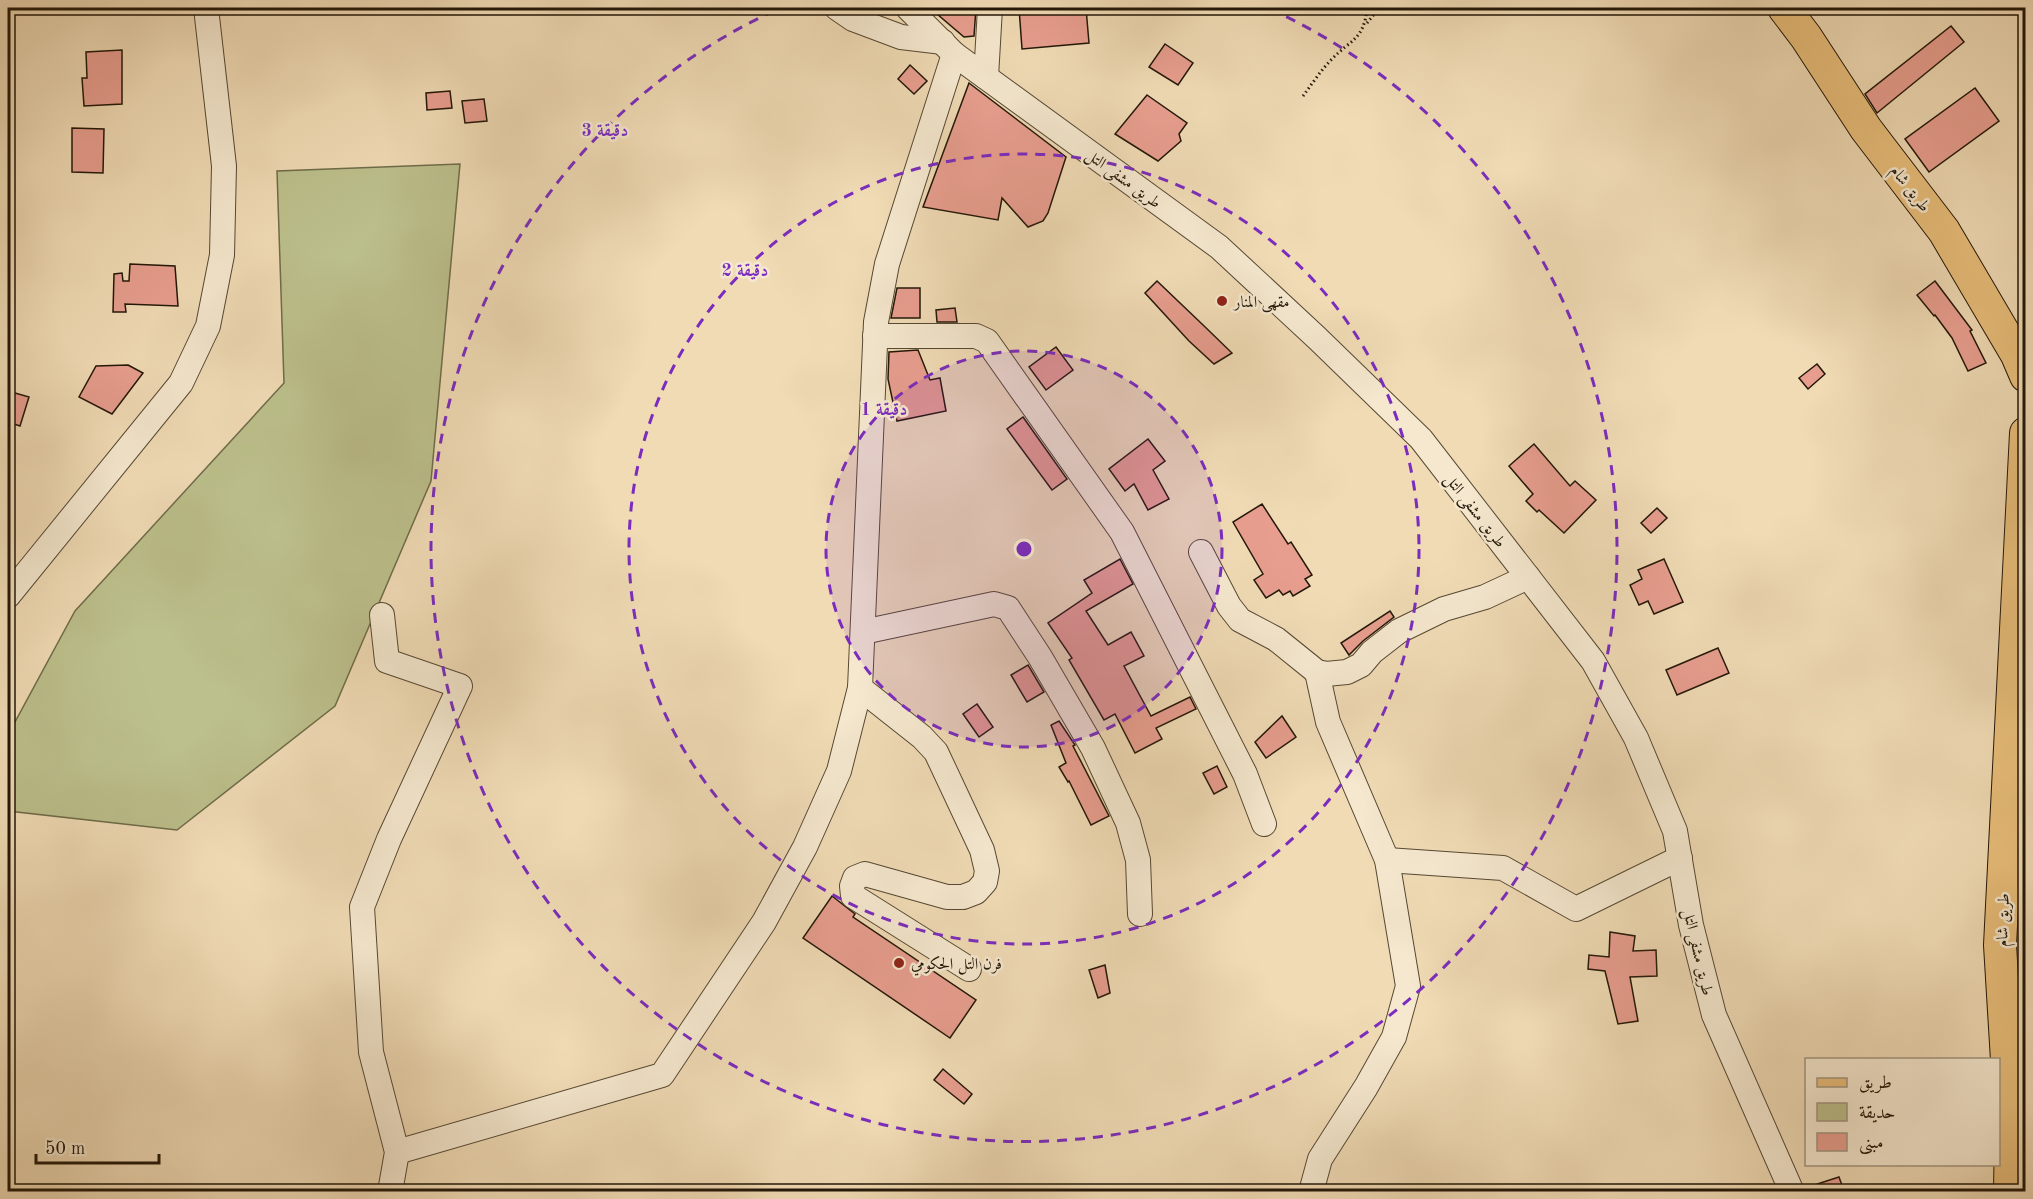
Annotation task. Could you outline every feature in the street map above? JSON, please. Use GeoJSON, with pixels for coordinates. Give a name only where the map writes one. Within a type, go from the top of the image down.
{"type":"FeatureCollection","features":[{"type":"Feature","properties":{"kind":"main road","name":"طريق شام"},"geometry":{"type":"LineString","coordinates":[[1784,8],[1866,129],[1944,231],[2018,355],[2025,376]]}},
{"type":"Feature","properties":{"kind":"main road","name":"طريق شام"},"geometry":{"type":"LineString","coordinates":[[2010,1191],[2011,1126],[2000,945],[2015,870],[2025,433]]}},
{"type":"Feature","properties":{"kind":"street"},"geometry":{"type":"LineString","coordinates":[[8,596],[181,382],[208,326],[222,255],[224,166],[206,8]]}},
{"type":"Feature","properties":{"kind":"street"},"geometry":{"type":"LineString","coordinates":[[397,1152],[662,1075],[764,922],[805,847],[839,771],[860,688],[876,322],[887,264],[948,48],[901,38],[845,13],[823,8]]}},
{"type":"Feature","properties":{"kind":"street","name":"طريق مشفى التل"},"geometry":{"type":"LineString","coordinates":[[908,8],[948,48],[1219,247],[1317,338],[1421,439],[1593,661],[1636,738],[1675,831],[1691,925],[1714,1015],[1792,1191]]}},
{"type":"Feature","properties":{"kind":"street"},"geometry":{"type":"LineString","coordinates":[[986,77],[990,8]]}},
{"type":"Feature","properties":{"kind":"street"},"geometry":{"type":"LineString","coordinates":[[875,336],[976,336],[987,341],[1122,532],[1245,774],[1264,824]]}},
{"type":"Feature","properties":{"kind":"street"},"geometry":{"type":"LineString","coordinates":[[1201,552],[1229,606],[1240,620],[1276,639],[1317,672],[1326,674],[1347,672],[1361,665],[1372,652],[1399,631],[1444,609],[1485,597],[1528,577]]}},
{"type":"Feature","properties":{"kind":"street"},"geometry":{"type":"LineString","coordinates":[[863,632],[994,604],[1008,608],[1040,657],[1093,748],[1128,823],[1138,860],[1140,914]]}},
{"type":"Feature","properties":{"kind":"street"},"geometry":{"type":"LineString","coordinates":[[382,615],[387,661],[460,686],[389,839],[362,907],[371,1052],[397,1152],[390,1191]]}},
{"type":"Feature","properties":{"kind":"street"},"geometry":{"type":"LineString","coordinates":[[1311,1191],[1320,1159],[1366,1087],[1394,1037],[1408,986],[1387,860],[1328,722],[1317,672]]}},
{"type":"Feature","properties":{"kind":"street"},"geometry":{"type":"LineString","coordinates":[[860,688],[922,737],[936,752],[982,850],[987,871],[985,882],[976,892],[963,897],[947,897],[865,874],[855,878],[852,886],[853,896],[969,969]]}},
{"type":"Feature","properties":{"kind":"street"},"geometry":{"type":"LineString","coordinates":[[1387,860],[1503,868],[1576,909],[1680,858]]}},
{"type":"Feature","properties":{"kind":"path"},"geometry":{"type":"LineString","coordinates":[[1365,24],[1367,8]]}},
{"type":"Feature","properties":{"kind":"path"},"geometry":{"type":"LineString","coordinates":[[1303,96],[1332,58],[1354,40],[1378,8]]}},
{"type":"Feature","properties":{"kind":"green space"},"geometry":{"type":"Polygon","coordinates":[[[460,164],[431,481],[335,706],[177,830],[8,811],[8,735],[75,611],[284,383],[277,171],[460,164]]]}},
{"type":"Feature","properties":{"kind":"building"},"geometry":{"type":"Polygon","coordinates":[[[930,8],[976,8],[974,36],[964,37],[930,8]]]}},
{"type":"Feature","properties":{"kind":"building"},"geometry":{"type":"Polygon","coordinates":[[[1019,8],[1086,8],[1089,43],[1022,49],[1019,8]]]}},
{"type":"Feature","properties":{"kind":"building"},"geometry":{"type":"Polygon","coordinates":[[[1951,26],[1964,42],[1877,113],[1865,94],[1951,26]]]}},
{"type":"Feature","properties":{"kind":"building"},"geometry":{"type":"Polygon","coordinates":[[[1165,44],[1193,63],[1178,85],[1149,67],[1165,44]]]}},
{"type":"Feature","properties":{"kind":"building"},"geometry":{"type":"Polygon","coordinates":[[[122,50],[122,104],[84,106],[82,78],[87,78],[86,52],[122,50]]]}},
{"type":"Feature","properties":{"kind":"building"},"geometry":{"type":"Polygon","coordinates":[[[910,65],[927,81],[914,94],[898,79],[910,65]]]}},
{"type":"Feature","properties":{"kind":"building"},"geometry":{"type":"Polygon","coordinates":[[[969,83],[1066,157],[1048,213],[1043,221],[1028,227],[1002,198],[998,220],[923,207],[969,83]]]}},
{"type":"Feature","properties":{"kind":"building"},"geometry":{"type":"Polygon","coordinates":[[[1975,88],[1999,121],[1929,172],[1905,139],[1975,88]]]}},
{"type":"Feature","properties":{"kind":"building"},"geometry":{"type":"Polygon","coordinates":[[[450,91],[452,108],[427,110],[426,93],[450,91]]]}},
{"type":"Feature","properties":{"kind":"building"},"geometry":{"type":"Polygon","coordinates":[[[1147,95],[1187,123],[1179,134],[1181,141],[1158,161],[1115,134],[1147,95]]]}},
{"type":"Feature","properties":{"kind":"building"},"geometry":{"type":"Polygon","coordinates":[[[484,99],[487,121],[465,123],[462,101],[484,99]]]}},
{"type":"Feature","properties":{"kind":"building"},"geometry":{"type":"Polygon","coordinates":[[[72,128],[104,129],[103,173],[72,172],[72,128]]]}},
{"type":"Feature","properties":{"kind":"building"},"geometry":{"type":"Polygon","coordinates":[[[130,264],[175,266],[178,306],[125,304],[126,312],[113,312],[114,274],[122,273],[123,281],[129,281],[130,264]]]}},
{"type":"Feature","properties":{"kind":"building"},"geometry":{"type":"Polygon","coordinates":[[[1157,281],[1232,353],[1214,364],[1189,341],[1145,293],[1157,281]]]}},
{"type":"Feature","properties":{"kind":"building"},"geometry":{"type":"Polygon","coordinates":[[[1935,281],[1972,330],[1970,331],[1986,363],[1968,371],[1952,338],[1917,295],[1935,281]]]}},
{"type":"Feature","properties":{"kind":"building"},"geometry":{"type":"Polygon","coordinates":[[[897,288],[920,288],[920,318],[891,318],[897,288]]]}},
{"type":"Feature","properties":{"kind":"building"},"geometry":{"type":"Polygon","coordinates":[[[955,308],[957,322],[937,322],[936,310],[955,308]]]}},
{"type":"Feature","properties":{"kind":"building"},"geometry":{"type":"Polygon","coordinates":[[[1056,347],[1073,370],[1046,390],[1029,367],[1056,347]]]}},
{"type":"Feature","properties":{"kind":"building"},"geometry":{"type":"Polygon","coordinates":[[[918,350],[930,380],[940,378],[946,411],[897,421],[888,379],[889,352],[918,350]]]}},
{"type":"Feature","properties":{"kind":"building"},"geometry":{"type":"Polygon","coordinates":[[[1817,364],[1825,374],[1808,389],[1799,378],[1817,364]]]}},
{"type":"Feature","properties":{"kind":"building"},"geometry":{"type":"Polygon","coordinates":[[[128,365],[143,373],[112,414],[79,397],[96,366],[128,365]]]}},
{"type":"Feature","properties":{"kind":"building"},"geometry":{"type":"Polygon","coordinates":[[[8,391],[29,397],[20,426],[8,422],[8,391]]]}},
{"type":"Feature","properties":{"kind":"building"},"geometry":{"type":"Polygon","coordinates":[[[1023,417],[1067,479],[1052,490],[1007,429],[1023,417]]]}},
{"type":"Feature","properties":{"kind":"building"},"geometry":{"type":"Polygon","coordinates":[[[1148,439],[1165,461],[1153,470],[1169,499],[1148,510],[1134,484],[1125,491],[1109,469],[1148,439]]]}},
{"type":"Feature","properties":{"kind":"building"},"geometry":{"type":"Polygon","coordinates":[[[1534,444],[1570,486],[1575,481],[1596,500],[1564,533],[1526,501],[1533,494],[1509,466],[1534,444]]]}},
{"type":"Feature","properties":{"kind":"building"},"geometry":{"type":"Polygon","coordinates":[[[1262,504],[1288,544],[1291,542],[1312,575],[1305,579],[1310,586],[1293,596],[1290,591],[1283,595],[1279,590],[1266,598],[1254,580],[1263,574],[1233,522],[1262,504]]]}},
{"type":"Feature","properties":{"kind":"building"},"geometry":{"type":"Polygon","coordinates":[[[1657,508],[1667,518],[1651,533],[1641,523],[1657,508]]]}},
{"type":"Feature","properties":{"kind":"building"},"geometry":{"type":"Polygon","coordinates":[[[1120,559],[1133,584],[1086,611],[1108,645],[1131,632],[1144,656],[1124,666],[1151,716],[1190,697],[1196,709],[1156,728],[1162,739],[1135,753],[1115,714],[1104,720],[1069,660],[1072,658],[1048,623],[1092,593],[1084,580],[1120,559]]]}},
{"type":"Feature","properties":{"kind":"building"},"geometry":{"type":"Polygon","coordinates":[[[1664,559],[1683,602],[1654,614],[1648,601],[1639,605],[1630,585],[1642,579],[1638,570],[1664,559]]]}},
{"type":"Feature","properties":{"kind":"building"},"geometry":{"type":"Polygon","coordinates":[[[1390,611],[1394,617],[1349,655],[1341,643],[1390,611]]]}},
{"type":"Feature","properties":{"kind":"building"},"geometry":{"type":"Polygon","coordinates":[[[1718,648],[1729,673],[1677,695],[1666,670],[1718,648]]]}},
{"type":"Feature","properties":{"kind":"building"},"geometry":{"type":"Polygon","coordinates":[[[1028,665],[1044,692],[1027,702],[1011,675],[1028,665]]]}},
{"type":"Feature","properties":{"kind":"building"},"geometry":{"type":"Polygon","coordinates":[[[977,704],[993,727],[979,737],[963,714],[977,704]]]}},
{"type":"Feature","properties":{"kind":"building"},"geometry":{"type":"Polygon","coordinates":[[[1282,716],[1296,737],[1266,758],[1255,742],[1282,716]]]}},
{"type":"Feature","properties":{"kind":"building"},"geometry":{"type":"Polygon","coordinates":[[[1059,721],[1075,745],[1073,746],[1109,816],[1091,825],[1069,781],[1059,767],[1066,763],[1051,725],[1059,721]]]}},
{"type":"Feature","properties":{"kind":"building"},"geometry":{"type":"Polygon","coordinates":[[[1217,766],[1227,787],[1214,794],[1203,773],[1217,766]]]}},
{"type":"Feature","properties":{"kind":"building"},"geometry":{"type":"Polygon","coordinates":[[[832,896],[855,914],[853,917],[976,1000],[950,1038],[803,938],[832,896]]]}},
{"type":"Feature","properties":{"kind":"building"},"geometry":{"type":"Polygon","coordinates":[[[1610,932],[1635,936],[1633,951],[1656,950],[1657,976],[1630,977],[1638,1021],[1618,1024],[1605,971],[1588,969],[1589,955],[1609,957],[1610,932]]]}},
{"type":"Feature","properties":{"kind":"building"},"geometry":{"type":"Polygon","coordinates":[[[1105,965],[1110,993],[1098,998],[1089,970],[1105,965]]]}},
{"type":"Feature","properties":{"kind":"building"},"geometry":{"type":"Polygon","coordinates":[[[943,1069],[972,1094],[964,1104],[934,1080],[943,1069]]]}},
{"type":"Feature","properties":{"kind":"building"},"geometry":{"type":"Polygon","coordinates":[[[1839,1177],[1844,1191],[1806,1191],[1805,1188],[1839,1177]]]}},
{"type":"Feature","properties":{"kind":"place","name":"مقهى المنار"},"geometry":{"type":"Point","coordinates":[1222,301]}},
{"type":"Feature","properties":{"kind":"place","name":"فرن التل الحكومي"},"geometry":{"type":"Point","coordinates":[899,963]}}]}
